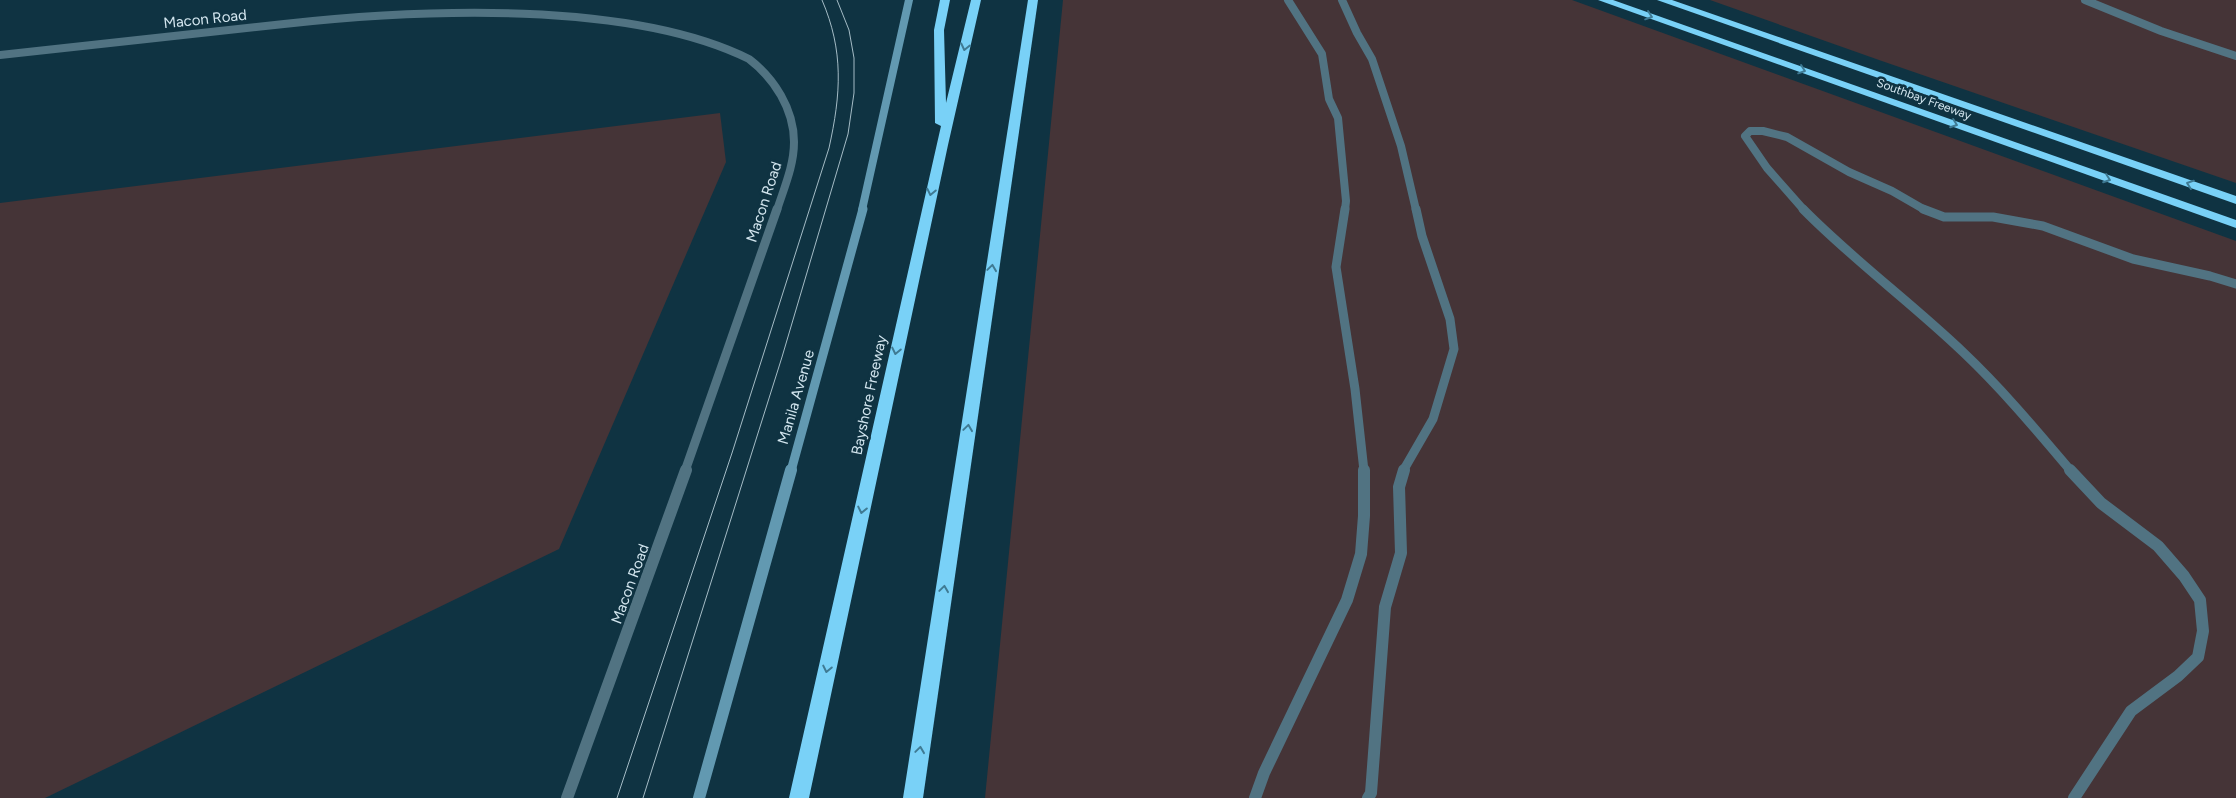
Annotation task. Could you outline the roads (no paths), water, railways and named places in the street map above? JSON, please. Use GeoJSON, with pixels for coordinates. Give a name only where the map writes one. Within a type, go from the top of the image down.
{"type":"FeatureCollection","features":[{"type":"Feature","properties":{"kind":"highway"},"geometry":{"type":"LineString","coordinates":[[942,145],[939,30],[945,0]]}},
{"type":"Feature","properties":{"kind":"highway","name":"Bayshore Freeway"},"geometry":{"type":"LineString","coordinates":[[799,798],[942,145],[976,0]]}},
{"type":"Feature","properties":{"kind":"highway"},"geometry":{"type":"LineString","coordinates":[[913,798],[1033,0]]}},
{"type":"Feature","properties":{"kind":"highway","name":"Southbay Freeway"},"geometry":{"type":"LineString","coordinates":[[1603,0],[2236,224]]}},
{"type":"Feature","properties":{"kind":"highway","name":"Southbay Freeway"},"geometry":{"type":"LineString","coordinates":[[1662,0],[2236,200]]}},
{"type":"Feature","properties":{"kind":"highway"},"geometry":{"type":"LineString","coordinates":[[1689,0],[1818,54]]}},
{"type":"Feature","properties":{"kind":"main road","name":"Manila Avenue"},"geometry":{"type":"LineString","coordinates":[[699,798],[856,239],[909,0]]}},
{"type":"Feature","properties":{"kind":"lane"},"geometry":{"type":"LineString","coordinates":[[1255,798],[1264,773],[1347,600],[1361,554],[1364,516],[1364,468],[1355,389],[1336,267],[1346,201],[1338,118],[1329,99],[1322,54],[1288,0]]}},
{"type":"Feature","properties":{"kind":"lane"},"geometry":{"type":"LineString","coordinates":[[1342,0],[1357,33],[1372,59],[1401,146],[1422,236],[1450,319],[1454,349],[1433,420],[1405,466],[1399,487],[1400,553],[1385,607],[1371,793],[1368,798]]}},
{"type":"Feature","properties":{"kind":"lane"},"geometry":{"type":"LineString","coordinates":[[2084,0],[2161,31],[2236,56]]}},
{"type":"Feature","properties":{"kind":"lane","name":"Macon Road"},"geometry":{"type":"LineString","coordinates":[[0,55],[491,4]]}},
{"type":"Feature","properties":{"kind":"lane","name":"Macon Road"},"geometry":{"type":"LineString","coordinates":[[567,798],[673,507],[788,177],[794,153],[793,129],[788,108],[777,86],[760,67],[738,50],[692,28]]}},
{"type":"Feature","properties":{"kind":"lane"},"geometry":{"type":"LineString","coordinates":[[2074,798],[2131,710],[2178,676],[2198,657],[2203,631],[2200,600],[2184,576],[2158,546],[2101,503],[2087,490],[1964,353],[1830,237],[1804,211],[1745,136],[1750,131],[1757,130],[1790,138],[1846,171],[1887,188],[1940,216],[1960,218],[1981,216],[2042,225],[2073,234],[2134,260],[2192,270],[2236,284]]}},
{"type":"Feature","properties":{"kind":"tram line"},"geometry":{"type":"LineString","coordinates":[[617,798],[732,453],[829,148],[836,109],[838,73],[834,37],[822,0]]}},
{"type":"Feature","properties":{"kind":"tram line"},"geometry":{"type":"LineString","coordinates":[[643,798],[782,357],[848,134],[854,93],[854,58],[849,30],[837,0]]}}]}
